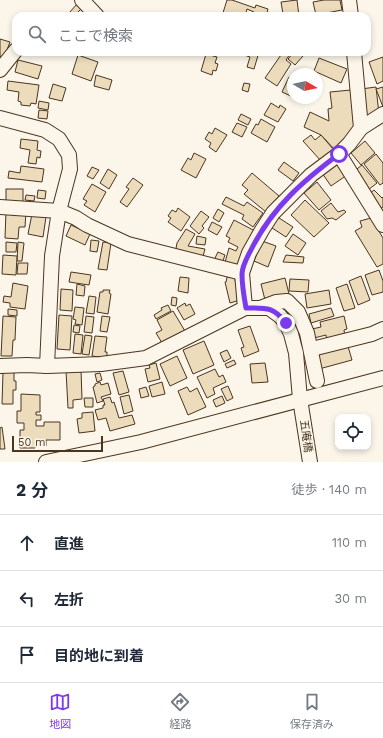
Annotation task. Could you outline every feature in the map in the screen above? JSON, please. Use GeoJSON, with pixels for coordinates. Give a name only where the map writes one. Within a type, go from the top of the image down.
{"type":"FeatureCollection","features":[{"type":"Feature","properties":{"kind":"street"},"geometry":{"type":"LineString","coordinates":[[82,0],[93,12]]}},
{"type":"Feature","properties":{"kind":"street"},"geometry":{"type":"LineString","coordinates":[[349,0],[350,12]]}},
{"type":"Feature","properties":{"kind":"street"},"geometry":{"type":"LineString","coordinates":[[0,70],[12,55]]}},
{"type":"Feature","properties":{"kind":"street"},"geometry":{"type":"LineString","coordinates":[[354,56],[361,128]]}},
{"type":"Feature","properties":{"kind":"street"},"geometry":{"type":"LineString","coordinates":[[252,308],[242,273],[249,253],[262,230],[274,213],[311,175],[339,154],[361,128],[383,114]]}},
{"type":"Feature","properties":{"kind":"street"},"geometry":{"type":"LineString","coordinates":[[0,118],[45,130],[59,139],[69,155],[70,169],[59,211],[52,256],[46,366]]}},
{"type":"Feature","properties":{"kind":"street"},"geometry":{"type":"LineString","coordinates":[[339,154],[383,225]]}},
{"type":"Feature","properties":{"kind":"street"},"geometry":{"type":"LineString","coordinates":[[0,207],[59,211],[128,244],[242,273]]}},
{"type":"Feature","properties":{"kind":"street"},"geometry":{"type":"LineString","coordinates":[[0,366],[101,364],[146,358],[252,308],[276,302],[288,301],[298,312],[307,333],[312,349],[317,381]]}},
{"type":"Feature","properties":{"kind":"street","name":"五庵橋"},"geometry":{"type":"LineString","coordinates":[[252,308],[269,308],[280,316],[291,334],[296,353],[301,404],[310,462]]}},
{"type":"Feature","properties":{"kind":"street"},"geometry":{"type":"LineString","coordinates":[[312,349],[372,334],[383,329]]}},
{"type":"Feature","properties":{"kind":"street"},"geometry":{"type":"LineString","coordinates":[[46,462],[141,442],[301,404],[383,378]]}},
{"type":"Feature","properties":{"kind":"building"},"geometry":{"type":"Polygon","coordinates":[[[227,0],[232,0],[255,8],[256,5],[268,9],[267,12],[254,12],[247,9],[246,12],[223,12],[227,0]]]}},
{"type":"Feature","properties":{"kind":"building"},"geometry":{"type":"Polygon","coordinates":[[[297,0],[298,12],[283,12],[281,2],[297,0]]]}},
{"type":"Feature","properties":{"kind":"building"},"geometry":{"type":"Polygon","coordinates":[[[340,0],[342,10],[332,12],[315,12],[313,2],[340,0]]]}},
{"type":"Feature","properties":{"kind":"building"},"geometry":{"type":"Polygon","coordinates":[[[77,4],[82,8],[78,12],[70,12],[77,4]]]}},
{"type":"Feature","properties":{"kind":"building"},"geometry":{"type":"Polygon","coordinates":[[[0,39],[10,42],[4,58],[0,56],[0,39]]]}},
{"type":"Feature","properties":{"kind":"building"},"geometry":{"type":"Polygon","coordinates":[[[78,56],[98,62],[91,81],[72,74],[78,56]]]}},
{"type":"Feature","properties":{"kind":"building"},"geometry":{"type":"Polygon","coordinates":[[[205,56],[217,57],[215,63],[218,64],[216,71],[213,70],[212,75],[201,71],[205,56]]]}},
{"type":"Feature","properties":{"kind":"building"},"geometry":{"type":"Polygon","coordinates":[[[247,56],[258,56],[254,69],[247,67],[250,57],[247,56]]]}},
{"type":"Feature","properties":{"kind":"building"},"geometry":{"type":"Polygon","coordinates":[[[280,56],[289,56],[286,60],[291,64],[287,68],[277,86],[265,78],[280,56]]]}},
{"type":"Feature","properties":{"kind":"building"},"geometry":{"type":"Polygon","coordinates":[[[291,56],[303,56],[295,65],[288,59],[291,56]]]}},
{"type":"Feature","properties":{"kind":"building"},"geometry":{"type":"Polygon","coordinates":[[[383,57],[383,81],[377,84],[369,62],[383,57]]]}},
{"type":"Feature","properties":{"kind":"building"},"geometry":{"type":"Polygon","coordinates":[[[319,58],[347,69],[341,83],[323,75],[323,68],[315,68],[319,58]]]}},
{"type":"Feature","properties":{"kind":"building"},"geometry":{"type":"Polygon","coordinates":[[[18,60],[42,66],[38,79],[15,72],[18,60]]]}},
{"type":"Feature","properties":{"kind":"building"},"geometry":{"type":"Polygon","coordinates":[[[96,75],[112,80],[109,90],[94,86],[96,75]]]}},
{"type":"Feature","properties":{"kind":"building"},"geometry":{"type":"Polygon","coordinates":[[[8,81],[39,85],[36,104],[31,103],[30,106],[21,105],[21,102],[18,101],[19,92],[7,90],[8,81]]]}},
{"type":"Feature","properties":{"kind":"building"},"geometry":{"type":"Polygon","coordinates":[[[287,81],[287,94],[282,92],[287,81]]]}},
{"type":"Feature","properties":{"kind":"building"},"geometry":{"type":"Polygon","coordinates":[[[244,83],[250,84],[248,92],[242,90],[244,83]]]}},
{"type":"Feature","properties":{"kind":"building"},"geometry":{"type":"Polygon","coordinates":[[[53,84],[66,88],[62,101],[49,98],[53,84]]]}},
{"type":"Feature","properties":{"kind":"building"},"geometry":{"type":"Polygon","coordinates":[[[376,87],[379,114],[364,116],[361,89],[376,87]]]}},
{"type":"Feature","properties":{"kind":"building"},"geometry":{"type":"Polygon","coordinates":[[[383,87],[383,107],[376,89],[383,87]]]}},
{"type":"Feature","properties":{"kind":"building"},"geometry":{"type":"Polygon","coordinates":[[[351,90],[355,127],[335,150],[321,135],[304,127],[310,112],[329,121],[328,109],[332,108],[330,92],[351,90]]]}},
{"type":"Feature","properties":{"kind":"building"},"geometry":{"type":"Polygon","coordinates":[[[39,101],[49,103],[48,110],[38,108],[39,101]]]}},
{"type":"Feature","properties":{"kind":"building"},"geometry":{"type":"Polygon","coordinates":[[[271,103],[279,108],[280,105],[286,109],[278,122],[264,115],[271,103]]]}},
{"type":"Feature","properties":{"kind":"building"},"geometry":{"type":"Polygon","coordinates":[[[39,110],[48,111],[47,119],[38,118],[39,110]]]}},
{"type":"Feature","properties":{"kind":"building"},"geometry":{"type":"Polygon","coordinates":[[[241,114],[251,119],[248,125],[238,120],[241,114]]]}},
{"type":"Feature","properties":{"kind":"building"},"geometry":{"type":"Polygon","coordinates":[[[261,119],[275,127],[267,142],[251,133],[261,119]]]}},
{"type":"Feature","properties":{"kind":"building"},"geometry":{"type":"Polygon","coordinates":[[[237,123],[247,127],[242,137],[232,132],[237,123]]]}},
{"type":"Feature","properties":{"kind":"building"},"geometry":{"type":"Polygon","coordinates":[[[215,128],[227,135],[216,152],[209,147],[211,143],[205,139],[209,132],[212,134],[215,128]]]}},
{"type":"Feature","properties":{"kind":"building"},"geometry":{"type":"Polygon","coordinates":[[[311,135],[315,140],[321,135],[333,149],[321,161],[303,141],[311,135]]]}},
{"type":"Feature","properties":{"kind":"building"},"geometry":{"type":"Polygon","coordinates":[[[21,139],[38,141],[37,150],[41,151],[40,158],[37,157],[36,164],[28,163],[30,150],[20,148],[21,139]]]}},
{"type":"Feature","properties":{"kind":"building"},"geometry":{"type":"Polygon","coordinates":[[[365,141],[375,153],[361,165],[351,153],[365,141]]]}},
{"type":"Feature","properties":{"kind":"building"},"geometry":{"type":"Polygon","coordinates":[[[194,153],[206,159],[196,178],[181,170],[188,158],[191,160],[194,153]]]}},
{"type":"Feature","properties":{"kind":"building"},"geometry":{"type":"Polygon","coordinates":[[[376,154],[383,163],[383,183],[380,185],[364,164],[376,154]]]}},
{"type":"Feature","properties":{"kind":"building"},"geometry":{"type":"Polygon","coordinates":[[[284,162],[299,173],[293,181],[278,170],[284,162]]]}},
{"type":"Feature","properties":{"kind":"building"},"geometry":{"type":"Polygon","coordinates":[[[338,162],[347,175],[331,186],[322,173],[338,162]]]}},
{"type":"Feature","properties":{"kind":"building"},"geometry":{"type":"Polygon","coordinates":[[[362,165],[377,183],[368,190],[353,172],[362,165]]]}},
{"type":"Feature","properties":{"kind":"building"},"geometry":{"type":"Polygon","coordinates":[[[21,166],[44,169],[42,182],[8,178],[9,171],[20,173],[21,166]]]}},
{"type":"Feature","properties":{"kind":"building"},"geometry":{"type":"Polygon","coordinates":[[[92,167],[99,170],[93,179],[87,176],[92,167]]]}},
{"type":"Feature","properties":{"kind":"building"},"geometry":{"type":"Polygon","coordinates":[[[108,169],[117,175],[109,189],[100,183],[108,169]]]}},
{"type":"Feature","properties":{"kind":"building"},"geometry":{"type":"Polygon","coordinates":[[[252,173],[279,196],[266,212],[244,194],[248,190],[242,185],[252,173]]]}},
{"type":"Feature","properties":{"kind":"building"},"geometry":{"type":"Polygon","coordinates":[[[133,178],[143,185],[127,207],[120,202],[129,189],[126,187],[133,178]]]}},
{"type":"Feature","properties":{"kind":"building"},"geometry":{"type":"Polygon","coordinates":[[[317,182],[331,200],[319,210],[304,193],[317,182]]]}},
{"type":"Feature","properties":{"kind":"building"},"geometry":{"type":"Polygon","coordinates":[[[92,184],[106,192],[95,212],[84,205],[87,201],[83,199],[92,184]]]}},
{"type":"Feature","properties":{"kind":"building"},"geometry":{"type":"Polygon","coordinates":[[[6,189],[23,189],[23,204],[6,204],[6,189]]]}},
{"type":"Feature","properties":{"kind":"building"},"geometry":{"type":"Polygon","coordinates":[[[38,190],[46,191],[45,199],[37,198],[38,190]]]}},
{"type":"Feature","properties":{"kind":"building"},"geometry":{"type":"Polygon","coordinates":[[[374,190],[382,198],[383,197],[383,207],[376,211],[367,196],[374,190]]]}},
{"type":"Feature","properties":{"kind":"building"},"geometry":{"type":"Polygon","coordinates":[[[26,195],[35,196],[34,201],[25,200],[26,195]]]}},
{"type":"Feature","properties":{"kind":"building"},"geometry":{"type":"Polygon","coordinates":[[[226,197],[244,206],[247,202],[263,213],[253,227],[242,219],[244,215],[222,204],[226,197]]]}},
{"type":"Feature","properties":{"kind":"building"},"geometry":{"type":"Polygon","coordinates":[[[305,200],[329,223],[314,237],[291,215],[305,200]]]}},
{"type":"Feature","properties":{"kind":"building"},"geometry":{"type":"Polygon","coordinates":[[[331,203],[338,212],[344,210],[346,212],[336,220],[332,218],[327,219],[321,211],[331,203]]]}},
{"type":"Feature","properties":{"kind":"building"},"geometry":{"type":"Polygon","coordinates":[[[178,208],[190,217],[181,231],[168,222],[171,218],[168,216],[172,210],[176,212],[178,208]]]}},
{"type":"Feature","properties":{"kind":"building"},"geometry":{"type":"Polygon","coordinates":[[[218,209],[224,213],[219,222],[213,218],[218,209]]]}},
{"type":"Feature","properties":{"kind":"building"},"geometry":{"type":"Polygon","coordinates":[[[6,211],[26,212],[25,227],[19,227],[18,239],[5,238],[6,211]]]}},
{"type":"Feature","properties":{"kind":"building"},"geometry":{"type":"Polygon","coordinates":[[[201,211],[209,217],[202,226],[204,228],[199,234],[190,226],[201,211]]]}},
{"type":"Feature","properties":{"kind":"building"},"geometry":{"type":"Polygon","coordinates":[[[32,214],[46,217],[43,237],[28,234],[32,214]]]}},
{"type":"Feature","properties":{"kind":"building"},"geometry":{"type":"Polygon","coordinates":[[[276,216],[293,227],[286,237],[269,226],[276,216]]]}},
{"type":"Feature","properties":{"kind":"building"},"geometry":{"type":"Polygon","coordinates":[[[371,218],[383,238],[383,264],[377,267],[355,231],[362,227],[360,221],[371,218]]]}},
{"type":"Feature","properties":{"kind":"building"},"geometry":{"type":"Polygon","coordinates":[[[234,220],[255,231],[237,270],[224,266],[229,248],[236,251],[238,247],[228,242],[230,238],[226,236],[234,220]]]}},
{"type":"Feature","properties":{"kind":"building"},"geometry":{"type":"Polygon","coordinates":[[[212,222],[222,227],[217,235],[208,230],[212,222]]]}},
{"type":"Feature","properties":{"kind":"building"},"geometry":{"type":"Polygon","coordinates":[[[71,225],[90,234],[85,245],[66,236],[71,225]]]}},
{"type":"Feature","properties":{"kind":"building"},"geometry":{"type":"Polygon","coordinates":[[[186,229],[195,234],[188,246],[205,249],[202,260],[175,254],[177,243],[186,229]]]}},
{"type":"Feature","properties":{"kind":"building"},"geometry":{"type":"Polygon","coordinates":[[[293,234],[306,243],[298,255],[285,246],[293,234]]]}},
{"type":"Feature","properties":{"kind":"building"},"geometry":{"type":"Polygon","coordinates":[[[197,236],[206,238],[205,245],[196,244],[197,236]]]}},
{"type":"Feature","properties":{"kind":"building"},"geometry":{"type":"Polygon","coordinates":[[[91,240],[99,241],[97,252],[90,251],[91,240]]]}},
{"type":"Feature","properties":{"kind":"building"},"geometry":{"type":"Polygon","coordinates":[[[262,241],[276,246],[268,267],[254,261],[262,241]]]}},
{"type":"Feature","properties":{"kind":"building"},"geometry":{"type":"Polygon","coordinates":[[[6,242],[17,243],[16,252],[6,252],[6,242]]]}},
{"type":"Feature","properties":{"kind":"building"},"geometry":{"type":"Polygon","coordinates":[[[18,242],[24,243],[22,261],[17,261],[18,242]]]}},
{"type":"Feature","properties":{"kind":"building"},"geometry":{"type":"Polygon","coordinates":[[[103,242],[111,243],[107,270],[98,269],[103,242]]]}},
{"type":"Feature","properties":{"kind":"building"},"geometry":{"type":"Polygon","coordinates":[[[218,252],[225,255],[221,266],[213,262],[218,252]]]}},
{"type":"Feature","properties":{"kind":"building"},"geometry":{"type":"Polygon","coordinates":[[[3,255],[17,256],[16,275],[2,274],[3,255]]]}},
{"type":"Feature","properties":{"kind":"building"},"geometry":{"type":"Polygon","coordinates":[[[286,255],[304,257],[303,263],[283,262],[286,255]]]}},
{"type":"Feature","properties":{"kind":"building"},"geometry":{"type":"Polygon","coordinates":[[[18,263],[28,263],[27,274],[17,274],[18,263]]]}},
{"type":"Feature","properties":{"kind":"building"},"geometry":{"type":"Polygon","coordinates":[[[379,270],[383,281],[383,292],[372,295],[365,275],[379,270]]]}},
{"type":"Feature","properties":{"kind":"building"},"geometry":{"type":"Polygon","coordinates":[[[71,272],[91,275],[89,285],[69,282],[71,272]]]}},
{"type":"Feature","properties":{"kind":"building"},"geometry":{"type":"Polygon","coordinates":[[[228,273],[236,274],[235,280],[240,300],[230,303],[225,282],[228,273]]]}},
{"type":"Feature","properties":{"kind":"building"},"geometry":{"type":"Polygon","coordinates":[[[361,276],[370,300],[358,305],[349,281],[361,276]]]}},
{"type":"Feature","properties":{"kind":"building"},"geometry":{"type":"Polygon","coordinates":[[[180,277],[189,278],[188,293],[178,291],[180,277]]]}},
{"type":"Feature","properties":{"kind":"building"},"geometry":{"type":"Polygon","coordinates":[[[285,278],[289,294],[265,300],[261,284],[285,278]]]}},
{"type":"Feature","properties":{"kind":"building"},"geometry":{"type":"Polygon","coordinates":[[[290,279],[309,280],[308,292],[289,291],[290,279]]]}},
{"type":"Feature","properties":{"kind":"building"},"geometry":{"type":"Polygon","coordinates":[[[13,283],[28,286],[25,309],[10,307],[10,303],[3,302],[4,296],[11,297],[13,283]]]}},
{"type":"Feature","properties":{"kind":"building"},"geometry":{"type":"Polygon","coordinates":[[[77,284],[85,286],[84,296],[76,295],[77,284]]]}},
{"type":"Feature","properties":{"kind":"building"},"geometry":{"type":"Polygon","coordinates":[[[347,284],[355,308],[344,311],[336,288],[347,284]]]}},
{"type":"Feature","properties":{"kind":"building"},"geometry":{"type":"Polygon","coordinates":[[[61,289],[73,290],[72,311],[60,310],[61,289]]]}},
{"type":"Feature","properties":{"kind":"building"},"geometry":{"type":"Polygon","coordinates":[[[103,290],[110,290],[109,293],[111,294],[108,314],[97,312],[100,292],[103,292],[103,290]]]}},
{"type":"Feature","properties":{"kind":"building"},"geometry":{"type":"Polygon","coordinates":[[[329,290],[331,304],[307,308],[305,294],[329,290]]]}},
{"type":"Feature","properties":{"kind":"building"},"geometry":{"type":"Polygon","coordinates":[[[89,296],[96,297],[94,314],[86,313],[89,296]]]}},
{"type":"Feature","properties":{"kind":"building"},"geometry":{"type":"Polygon","coordinates":[[[172,297],[177,298],[176,306],[171,305],[172,297]]]}},
{"type":"Feature","properties":{"kind":"building"},"geometry":{"type":"Polygon","coordinates":[[[185,303],[186,306],[190,304],[195,314],[184,320],[177,308],[185,303]]]}},
{"type":"Feature","properties":{"kind":"building"},"geometry":{"type":"Polygon","coordinates":[[[168,305],[171,311],[156,319],[154,315],[162,310],[161,308],[168,305]]]}},
{"type":"Feature","properties":{"kind":"building"},"geometry":{"type":"Polygon","coordinates":[[[75,307],[84,308],[82,325],[75,324],[76,320],[73,319],[75,307]]]}},
{"type":"Feature","properties":{"kind":"building"},"geometry":{"type":"Polygon","coordinates":[[[331,308],[334,316],[311,323],[309,314],[331,308]]]}},
{"type":"Feature","properties":{"kind":"building"},"geometry":{"type":"Polygon","coordinates":[[[8,309],[17,310],[17,316],[8,315],[8,309]]]}},
{"type":"Feature","properties":{"kind":"building"},"geometry":{"type":"Polygon","coordinates":[[[173,311],[185,331],[162,343],[156,333],[162,330],[157,320],[173,311]]]}},
{"type":"Feature","properties":{"kind":"building"},"geometry":{"type":"Polygon","coordinates":[[[59,315],[72,316],[70,350],[57,349],[59,315]]]}},
{"type":"Feature","properties":{"kind":"building"},"geometry":{"type":"Polygon","coordinates":[[[3,316],[16,317],[15,340],[13,340],[12,356],[1,356],[3,316]]]}},
{"type":"Feature","properties":{"kind":"building"},"geometry":{"type":"Polygon","coordinates":[[[86,316],[94,317],[92,333],[84,332],[86,316]]]}},
{"type":"Feature","properties":{"kind":"building"},"geometry":{"type":"Polygon","coordinates":[[[102,316],[110,317],[107,332],[100,331],[102,316]]]}},
{"type":"Feature","properties":{"kind":"building"},"geometry":{"type":"Polygon","coordinates":[[[344,316],[347,329],[344,330],[345,337],[327,341],[326,335],[314,338],[312,329],[321,327],[320,322],[344,316]]]}},
{"type":"Feature","properties":{"kind":"building"},"geometry":{"type":"Polygon","coordinates":[[[74,325],[80,326],[79,333],[73,332],[74,325]]]}},
{"type":"Feature","properties":{"kind":"building"},"geometry":{"type":"Polygon","coordinates":[[[250,326],[259,351],[244,357],[241,348],[244,347],[238,330],[250,326]]]}},
{"type":"Feature","properties":{"kind":"building"},"geometry":{"type":"Polygon","coordinates":[[[75,334],[83,335],[81,354],[73,353],[75,334]]]}},
{"type":"Feature","properties":{"kind":"building"},"geometry":{"type":"Polygon","coordinates":[[[85,335],[92,336],[89,355],[82,354],[85,335]]]}},
{"type":"Feature","properties":{"kind":"building"},"geometry":{"type":"Polygon","coordinates":[[[95,336],[107,337],[105,352],[107,352],[107,358],[92,356],[95,336]]]}},
{"type":"Feature","properties":{"kind":"building"},"geometry":{"type":"Polygon","coordinates":[[[204,341],[214,365],[193,374],[183,350],[204,341]]]}},
{"type":"Feature","properties":{"kind":"building"},"geometry":{"type":"Polygon","coordinates":[[[347,343],[352,360],[319,369],[314,353],[347,343]]]}},
{"type":"Feature","properties":{"kind":"building"},"geometry":{"type":"Polygon","coordinates":[[[227,350],[231,358],[224,362],[220,353],[227,350]]]}},
{"type":"Feature","properties":{"kind":"building"},"geometry":{"type":"Polygon","coordinates":[[[177,356],[187,378],[170,386],[160,364],[177,356]]]}},
{"type":"Feature","properties":{"kind":"building"},"geometry":{"type":"Polygon","coordinates":[[[234,360],[236,364],[227,368],[225,364],[234,360]]]}},
{"type":"Feature","properties":{"kind":"building"},"geometry":{"type":"Polygon","coordinates":[[[156,363],[160,379],[148,382],[145,369],[150,368],[149,365],[156,363]]]}},
{"type":"Feature","properties":{"kind":"building"},"geometry":{"type":"Polygon","coordinates":[[[265,363],[268,382],[252,383],[250,364],[265,363]]]}},
{"type":"Feature","properties":{"kind":"building"},"geometry":{"type":"Polygon","coordinates":[[[215,369],[219,377],[223,375],[226,382],[213,388],[215,394],[207,398],[197,377],[215,369]]]}},
{"type":"Feature","properties":{"kind":"building"},"geometry":{"type":"Polygon","coordinates":[[[81,370],[82,399],[73,400],[73,408],[68,408],[66,371],[81,370]]]}},
{"type":"Feature","properties":{"kind":"building"},"geometry":{"type":"Polygon","coordinates":[[[123,371],[129,392],[119,395],[113,373],[123,371]]]}},
{"type":"Feature","properties":{"kind":"building"},"geometry":{"type":"Polygon","coordinates":[[[3,372],[14,372],[16,390],[13,390],[13,404],[2,404],[3,372]]]}},
{"type":"Feature","properties":{"kind":"building"},"geometry":{"type":"Polygon","coordinates":[[[100,373],[102,380],[97,382],[95,374],[100,373]]]}},
{"type":"Feature","properties":{"kind":"building"},"geometry":{"type":"Polygon","coordinates":[[[100,382],[101,385],[108,383],[111,394],[101,397],[103,401],[97,403],[93,387],[95,384],[100,382]]]}},
{"type":"Feature","properties":{"kind":"building"},"geometry":{"type":"Polygon","coordinates":[[[162,382],[165,394],[152,397],[149,386],[162,382]]]}},
{"type":"Feature","properties":{"kind":"building"},"geometry":{"type":"Polygon","coordinates":[[[228,386],[233,398],[227,401],[221,389],[228,386]]]}},
{"type":"Feature","properties":{"kind":"building"},"geometry":{"type":"Polygon","coordinates":[[[146,387],[149,396],[141,398],[139,389],[146,387]]]}},
{"type":"Feature","properties":{"kind":"building"},"geometry":{"type":"Polygon","coordinates":[[[187,387],[190,392],[197,388],[206,407],[188,415],[178,391],[187,387]]]}},
{"type":"Feature","properties":{"kind":"building"},"geometry":{"type":"Polygon","coordinates":[[[21,394],[40,395],[40,412],[36,412],[36,415],[41,415],[41,420],[36,420],[36,426],[44,426],[44,422],[60,422],[60,440],[46,440],[46,446],[20,448],[20,430],[24,430],[24,423],[17,423],[17,411],[21,411],[21,394]]]}},
{"type":"Feature","properties":{"kind":"building"},"geometry":{"type":"Polygon","coordinates":[[[129,395],[133,411],[124,414],[120,397],[129,395]]]}},
{"type":"Feature","properties":{"kind":"building"},"geometry":{"type":"Polygon","coordinates":[[[222,396],[225,403],[216,407],[213,400],[222,396]]]}},
{"type":"Feature","properties":{"kind":"building"},"geometry":{"type":"Polygon","coordinates":[[[110,397],[112,403],[114,402],[119,418],[132,415],[135,424],[110,431],[106,418],[98,420],[95,410],[103,408],[103,405],[105,405],[103,399],[110,397]]]}},
{"type":"Feature","properties":{"kind":"building"},"geometry":{"type":"Polygon","coordinates":[[[84,398],[93,398],[93,407],[85,407],[84,398]]]}},
{"type":"Feature","properties":{"kind":"building"},"geometry":{"type":"Polygon","coordinates":[[[93,412],[95,431],[79,433],[77,419],[82,418],[82,413],[93,412]]]}},
{"type":"Feature","properties":{"kind":"building"},"geometry":{"type":"Polygon","coordinates":[[[2,427],[5,449],[0,449],[0,428],[2,427]]]}},
{"type":"Feature","properties":{"kind":"route"},"geometry":{"type":"LineString","coordinates":[[286,323],[280,316],[269,308],[246,308],[242,273],[249,253],[274,213],[311,175],[339,154]]}}]}
